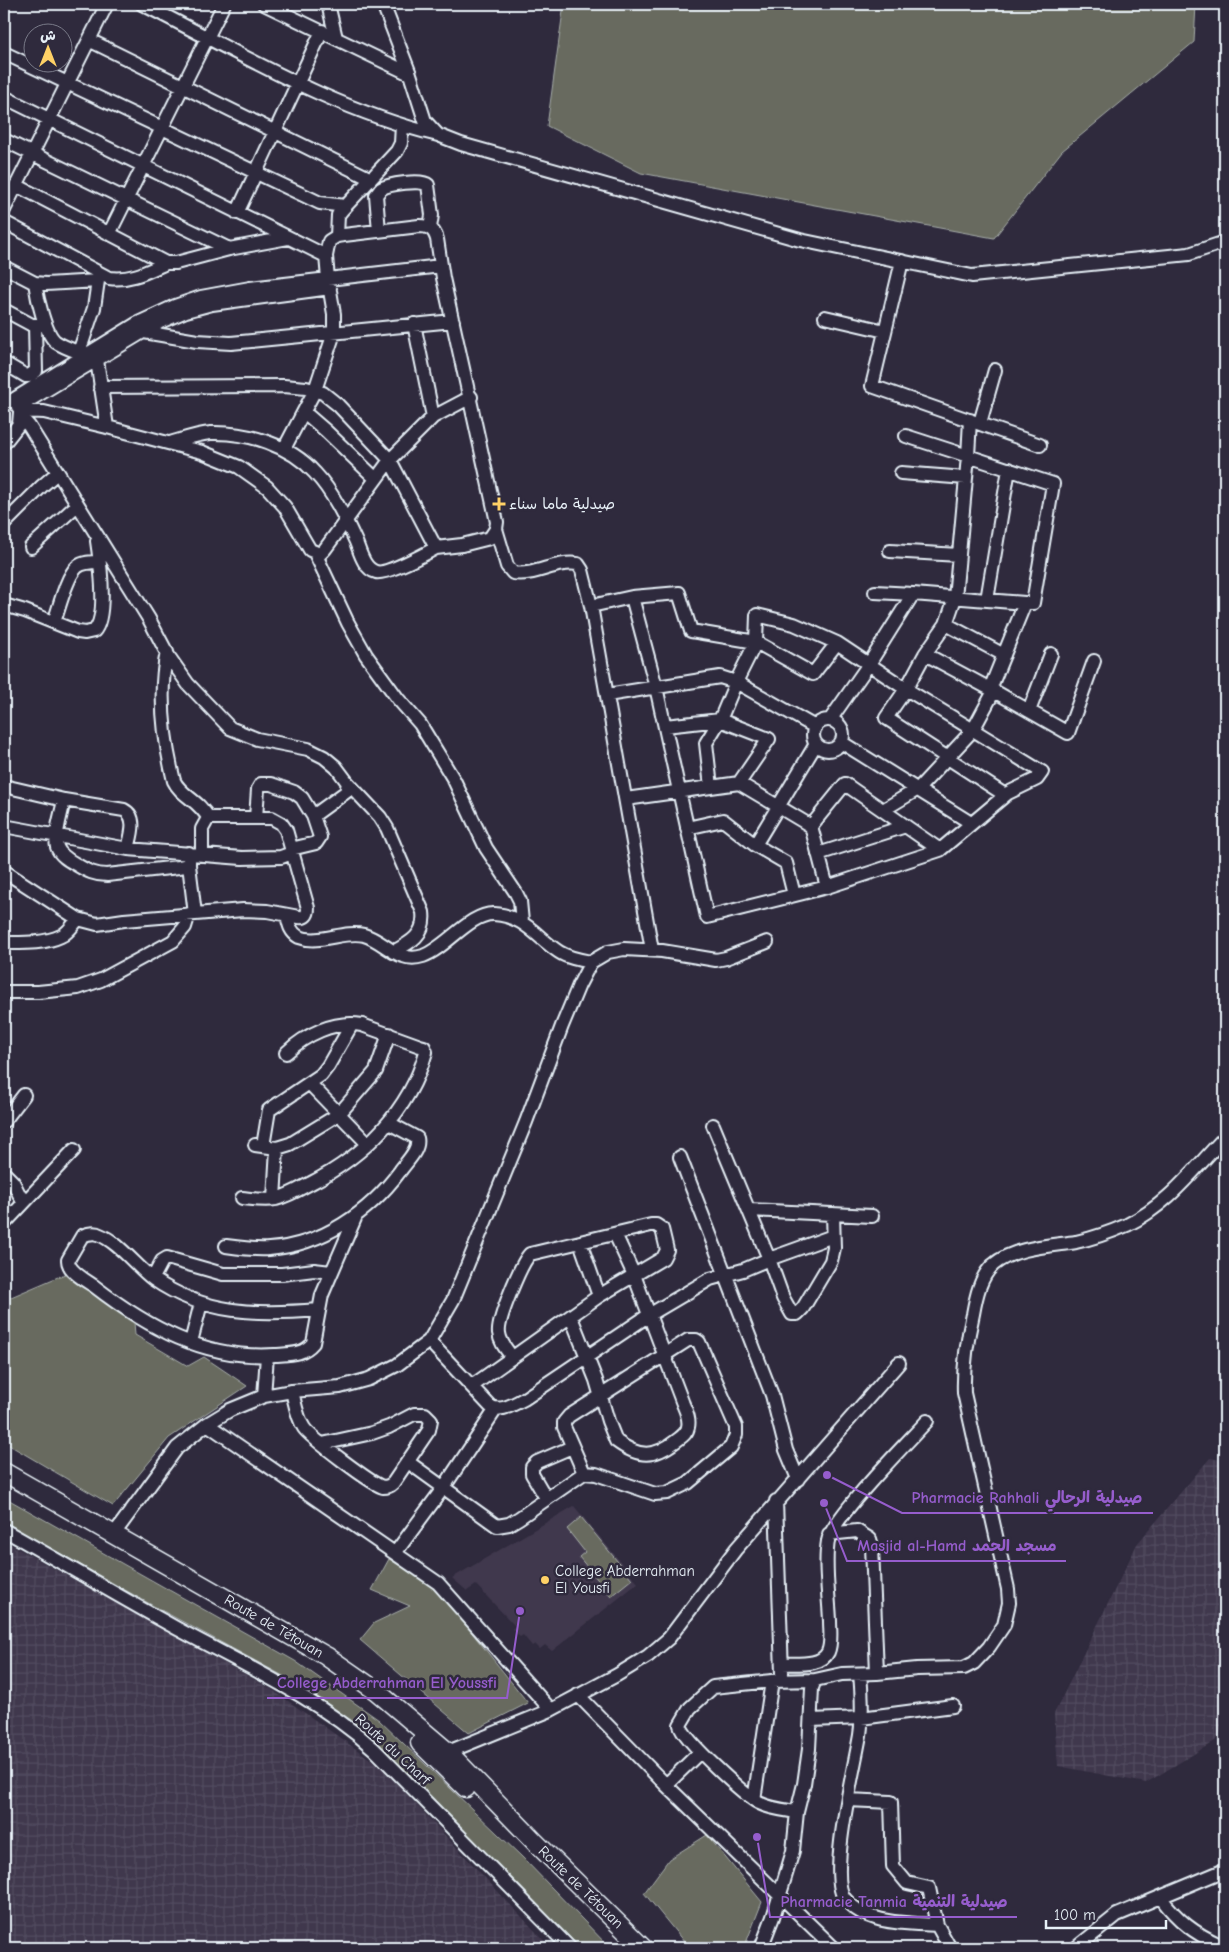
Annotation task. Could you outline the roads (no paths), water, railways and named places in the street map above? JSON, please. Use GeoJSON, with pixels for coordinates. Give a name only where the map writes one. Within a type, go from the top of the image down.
{"type":"FeatureCollection","features":[{"type":"Feature","properties":{"kind":"highway","name":"Route de Tétouan"},"geometry":{"type":"LineString","coordinates":[[4,1472],[326,1656],[375,1690],[448,1752],[642,1948]]}},
{"type":"Feature","properties":{"kind":"highway","name":"Route de Tétouan"},"geometry":{"type":"LineString","coordinates":[[4,1486],[269,1635],[318,1664],[368,1699],[439,1761],[627,1948]]}},
{"type":"Feature","properties":{"kind":"street"},"geometry":{"type":"LineString","coordinates":[[4,210],[107,4]]}},
{"type":"Feature","properties":{"kind":"street"},"geometry":{"type":"LineString","coordinates":[[142,4],[298,82],[370,114],[471,146],[800,240],[972,276],[1188,254],[1225,242]]}},
{"type":"Feature","properties":{"kind":"street"},"geometry":{"type":"LineString","coordinates":[[109,234],[224,4]]}},
{"type":"Feature","properties":{"kind":"street"},"geometry":{"type":"LineString","coordinates":[[264,4],[410,74]]}},
{"type":"Feature","properties":{"kind":"street"},"geometry":{"type":"LineString","coordinates":[[328,4],[336,38]]}},
{"type":"Feature","properties":{"kind":"street"},"geometry":{"type":"LineString","coordinates":[[383,4],[410,74],[424,117],[427,124],[438,135]]}},
{"type":"Feature","properties":{"kind":"street"},"geometry":{"type":"LineString","coordinates":[[237,213],[322,31]]}},
{"type":"Feature","properties":{"kind":"street"},"geometry":{"type":"LineString","coordinates":[[89,40],[275,130],[371,179]]}},
{"type":"Feature","properties":{"kind":"street"},"geometry":{"type":"LineString","coordinates":[[4,53],[320,203],[345,206]]}},
{"type":"Feature","properties":{"kind":"street"},"geometry":{"type":"LineString","coordinates":[[4,98],[326,256]]}},
{"type":"Feature","properties":{"kind":"street"},"geometry":{"type":"LineString","coordinates":[[337,236],[338,215],[397,151],[401,143],[402,125]]}},
{"type":"Feature","properties":{"kind":"street"},"geometry":{"type":"LineString","coordinates":[[4,140],[229,249]]}},
{"type":"Feature","properties":{"kind":"street"},"geometry":{"type":"LineString","coordinates":[[379,231],[376,195],[381,189],[388,186],[421,181],[428,185],[432,215],[430,228]]}},
{"type":"Feature","properties":{"kind":"street"},"geometry":{"type":"LineString","coordinates":[[16,185],[166,263]]}},
{"type":"Feature","properties":{"kind":"street"},"geometry":{"type":"LineString","coordinates":[[4,222],[99,277]]}},
{"type":"Feature","properties":{"kind":"street"},"geometry":{"type":"LineString","coordinates":[[284,450],[315,390],[334,333],[334,314],[326,256],[329,242],[337,236],[419,226],[430,228],[436,233],[441,266],[497,522],[496,529],[507,566],[513,573],[522,574],[570,562],[578,564],[582,570],[591,606],[652,950]]}},
{"type":"Feature","properties":{"kind":"street"},"geometry":{"type":"LineString","coordinates":[[4,267],[34,283],[46,284],[99,277],[127,278],[166,263],[176,263],[229,249],[288,238]]}},
{"type":"Feature","properties":{"kind":"street"},"geometry":{"type":"LineString","coordinates":[[902,261],[872,386],[1040,445]]}},
{"type":"Feature","properties":{"kind":"street"},"geometry":{"type":"LineString","coordinates":[[4,310],[40,325],[56,342],[89,354],[144,332],[171,317],[212,304],[441,266]]}},
{"type":"Feature","properties":{"kind":"street"},"geometry":{"type":"LineString","coordinates":[[99,277],[90,322],[89,354],[100,387],[107,427]]}},
{"type":"Feature","properties":{"kind":"street"},"geometry":{"type":"LineString","coordinates":[[4,363],[26,376],[36,371],[40,325],[34,283]]}},
{"type":"Feature","properties":{"kind":"street"},"geometry":{"type":"LineString","coordinates":[[15,407],[89,354],[136,324],[175,306],[226,291],[329,284]]}},
{"type":"Feature","properties":{"kind":"street"},"geometry":{"type":"LineString","coordinates":[[825,317],[885,331]]}},
{"type":"Feature","properties":{"kind":"street"},"geometry":{"type":"LineString","coordinates":[[144,332],[197,341],[231,343],[454,320]]}},
{"type":"Feature","properties":{"kind":"street"},"geometry":{"type":"LineString","coordinates":[[414,324],[433,417]]}},
{"type":"Feature","properties":{"kind":"street"},"geometry":{"type":"LineString","coordinates":[[994,370],[975,422],[968,456],[955,598],[946,624],[925,654],[906,689],[886,718],[1006,795]]}},
{"type":"Feature","properties":{"kind":"street"},"geometry":{"type":"LineString","coordinates":[[100,387],[284,386],[315,390],[323,393],[338,405],[390,460],[436,548]]}},
{"type":"Feature","properties":{"kind":"street"},"geometry":{"type":"LineString","coordinates":[[315,553],[323,552],[390,460],[433,417],[471,397]]}},
{"type":"Feature","properties":{"kind":"street"},"geometry":{"type":"LineString","coordinates":[[15,407],[107,427],[169,443],[223,460],[239,467],[267,487],[285,507],[310,550],[315,553],[348,623],[366,655],[398,699],[420,724],[448,769],[486,848],[520,901],[522,922]]}},
{"type":"Feature","properties":{"kind":"street"},"geometry":{"type":"LineString","coordinates":[[4,443],[16,430],[15,407]]}},
{"type":"Feature","properties":{"kind":"street"},"geometry":{"type":"LineString","coordinates":[[15,407],[29,426],[188,684],[230,728],[257,739],[308,749],[324,757],[336,767],[348,783],[380,817],[387,828],[423,912],[422,926],[418,936],[394,952]]}},
{"type":"Feature","properties":{"kind":"street"},"geometry":{"type":"LineString","coordinates":[[304,412],[376,480]]}},
{"type":"Feature","properties":{"kind":"street"},"geometry":{"type":"LineString","coordinates":[[169,443],[210,433],[226,433],[268,441],[304,462],[316,473],[332,496],[346,521],[367,567],[375,572],[380,573],[390,570],[436,548],[462,546],[485,540],[490,538],[496,529]]}},
{"type":"Feature","properties":{"kind":"street"},"geometry":{"type":"LineString","coordinates":[[876,592],[1033,603],[1053,484],[906,436]]}},
{"type":"Feature","properties":{"kind":"street"},"geometry":{"type":"LineString","coordinates":[[987,600],[1009,469]]}},
{"type":"Feature","properties":{"kind":"street"},"geometry":{"type":"LineString","coordinates":[[4,524],[57,473]]}},
{"type":"Feature","properties":{"kind":"street"},"geometry":{"type":"LineString","coordinates":[[901,473],[966,478]]}},
{"type":"Feature","properties":{"kind":"street"},"geometry":{"type":"LineString","coordinates":[[30,547],[59,519],[77,505]]}},
{"type":"Feature","properties":{"kind":"street"},"geometry":{"type":"LineString","coordinates":[[4,605],[85,633],[94,631],[97,628],[101,610],[96,536]]}},
{"type":"Feature","properties":{"kind":"street"},"geometry":{"type":"LineString","coordinates":[[890,551],[959,555]]}},
{"type":"Feature","properties":{"kind":"street"},"geometry":{"type":"LineString","coordinates":[[54,622],[75,569],[84,563],[99,562]]}},
{"type":"Feature","properties":{"kind":"street"},"geometry":{"type":"LineString","coordinates":[[591,606],[632,597],[678,593],[691,631],[756,642],[813,674],[837,643]]}},
{"type":"Feature","properties":{"kind":"street"},"geometry":{"type":"LineString","coordinates":[[830,720],[841,728],[843,735],[841,742],[829,750],[816,744],[813,733],[815,727],[819,723],[830,720],[914,594]]}},
{"type":"Feature","properties":{"kind":"street"},"geometry":{"type":"LineString","coordinates":[[632,597],[656,687],[707,917],[827,887],[940,850],[1006,795],[1037,779],[1042,772],[906,689],[837,643],[794,624],[757,615],[756,642],[720,720],[706,743],[711,787]]}},
{"type":"Feature","properties":{"kind":"street"},"geometry":{"type":"LineString","coordinates":[[883,810],[918,789],[973,730],[992,690],[1025,603]]}},
{"type":"Feature","properties":{"kind":"street"},"geometry":{"type":"LineString","coordinates":[[946,624],[1004,655]]}},
{"type":"Feature","properties":{"kind":"street"},"geometry":{"type":"LineString","coordinates":[[167,652],[163,692],[165,732],[174,781],[176,787],[204,810],[209,819]]}},
{"type":"Feature","properties":{"kind":"street"},"geometry":{"type":"LineString","coordinates":[[925,654],[1068,733],[1094,661]]}},
{"type":"Feature","properties":{"kind":"street"},"geometry":{"type":"LineString","coordinates":[[1029,711],[1051,654]]}},
{"type":"Feature","properties":{"kind":"street"},"geometry":{"type":"LineString","coordinates":[[607,695],[720,676],[736,682],[815,727]]}},
{"type":"Feature","properties":{"kind":"street"},"geometry":{"type":"LineString","coordinates":[[665,726],[720,720],[769,740],[740,783]]}},
{"type":"Feature","properties":{"kind":"street"},"geometry":{"type":"LineString","coordinates":[[841,742],[971,823]]}},
{"type":"Feature","properties":{"kind":"street"},"geometry":{"type":"LineString","coordinates":[[754,845],[816,744]]}},
{"type":"Feature","properties":{"kind":"street"},"geometry":{"type":"LineString","coordinates":[[4,826],[128,849],[193,857],[281,857],[291,851],[320,840],[320,832],[302,798],[264,783],[259,784],[256,818]]}},
{"type":"Feature","properties":{"kind":"street"},"geometry":{"type":"LineString","coordinates":[[313,816],[346,792],[348,783]]}},
{"type":"Feature","properties":{"kind":"street"},"geometry":{"type":"LineString","coordinates":[[626,799],[740,783],[811,826],[827,887]]}},
{"type":"Feature","properties":{"kind":"street"},"geometry":{"type":"LineString","coordinates":[[811,826],[845,784],[940,850]]}},
{"type":"Feature","properties":{"kind":"street"},"geometry":{"type":"LineString","coordinates":[[4,786],[129,812],[133,826],[128,849]]}},
{"type":"Feature","properties":{"kind":"street"},"geometry":{"type":"LineString","coordinates":[[64,800],[57,836],[57,846],[65,857],[88,872],[98,875],[129,874],[193,857]]}},
{"type":"Feature","properties":{"kind":"street"},"geometry":{"type":"LineString","coordinates":[[4,871],[78,919],[97,924],[192,914],[243,910],[268,911],[303,918],[308,912],[286,830],[281,823],[272,818],[209,819],[204,824],[193,857],[192,914],[185,928],[173,940],[101,980],[78,988],[4,992]]}},
{"type":"Feature","properties":{"kind":"street"},"geometry":{"type":"LineString","coordinates":[[687,828],[723,820],[754,845],[786,862],[794,896]]}},
{"type":"Feature","properties":{"kind":"street"},"geometry":{"type":"LineString","coordinates":[[818,854],[906,826]]}},
{"type":"Feature","properties":{"kind":"street"},"geometry":{"type":"LineString","coordinates":[[287,915],[290,928],[301,937],[320,938],[358,934],[377,941],[405,957],[423,956],[449,940],[469,924],[488,914],[497,914],[522,922],[568,957],[591,962]]}},
{"type":"Feature","properties":{"kind":"street"},"geometry":{"type":"LineString","coordinates":[[4,943],[50,940],[62,936],[78,919]]}},
{"type":"Feature","properties":{"kind":"street"},"geometry":{"type":"LineString","coordinates":[[114,1534],[177,1448],[207,1424],[238,1406],[264,1396],[340,1386],[369,1379],[397,1365],[429,1341],[454,1300],[526,1122],[562,1026],[591,962],[608,952],[624,949],[652,950],[716,960],[767,942]]}},
{"type":"Feature","properties":{"kind":"street"},"geometry":{"type":"LineString","coordinates":[[352,1024],[321,1075],[269,1110],[259,1146],[277,1148],[290,1144],[339,1114],[376,1072],[389,1034]]}},
{"type":"Feature","properties":{"kind":"street"},"geometry":{"type":"LineString","coordinates":[[242,1198],[274,1199],[326,1176],[348,1161],[368,1144],[404,1103],[416,1082],[426,1052],[424,1047],[362,1025],[352,1024],[307,1036],[286,1053]]}},
{"type":"Feature","properties":{"kind":"street"},"geometry":{"type":"LineString","coordinates":[[310,1084],[368,1144]]}},
{"type":"Feature","properties":{"kind":"street"},"geometry":{"type":"LineString","coordinates":[[4,1121],[24,1095]]}},
{"type":"Feature","properties":{"kind":"street"},"geometry":{"type":"LineString","coordinates":[[226,1246],[267,1249],[290,1246],[333,1231],[356,1216],[397,1174],[417,1146],[417,1138],[414,1135],[388,1123]]}},
{"type":"Feature","properties":{"kind":"street"},"geometry":{"type":"LineString","coordinates":[[714,1125],[788,1309],[792,1314],[796,1314],[808,1302],[830,1261],[834,1248],[833,1214]]}},
{"type":"Feature","properties":{"kind":"street"},"geometry":{"type":"LineString","coordinates":[[797,1812],[775,1809],[754,1800],[700,1752],[681,1731],[680,1725],[690,1708],[713,1686],[815,1680],[836,1674],[964,1668],[974,1663],[989,1647],[1008,1616],[1009,1603],[1004,1569],[964,1393],[964,1365],[968,1334],[977,1293],[987,1273],[1003,1258],[1020,1252],[1094,1237],[1129,1224],[1165,1200],[1181,1186],[1225,1137]]}},
{"type":"Feature","properties":{"kind":"street"},"geometry":{"type":"LineString","coordinates":[[274,1199],[277,1148]]}},
{"type":"Feature","properties":{"kind":"street"},"geometry":{"type":"LineString","coordinates":[[4,1224],[74,1150]]}},
{"type":"Feature","properties":{"kind":"street"},"geometry":{"type":"LineString","coordinates":[[680,1158],[772,1395],[786,1450],[798,1479]]}},
{"type":"Feature","properties":{"kind":"street"},"geometry":{"type":"LineString","coordinates":[[4,1173],[12,1182],[23,1202]]}},
{"type":"Feature","properties":{"kind":"street"},"geometry":{"type":"LineString","coordinates":[[749,1210],[872,1216]]}},
{"type":"Feature","properties":{"kind":"street"},"geometry":{"type":"LineString","coordinates":[[318,1310],[268,1314],[248,1313],[227,1310],[201,1302],[173,1290],[153,1278],[112,1242],[98,1234],[82,1236],[68,1260],[68,1266],[74,1271],[136,1316],[170,1335],[209,1349],[229,1353],[267,1356],[294,1354],[309,1349],[313,1343],[322,1294],[356,1216]]}},
{"type":"Feature","properties":{"kind":"street"},"geometry":{"type":"LineString","coordinates":[[472,1386],[599,1296],[666,1255],[666,1243],[662,1229],[656,1225],[651,1225],[540,1250],[530,1254],[526,1258],[506,1305],[498,1331],[503,1346],[512,1357]]}},
{"type":"Feature","properties":{"kind":"street"},"geometry":{"type":"LineString","coordinates":[[571,1317],[616,1441],[631,1449],[653,1454],[670,1446],[686,1433],[689,1425],[683,1404],[634,1275],[615,1234]]}},
{"type":"Feature","properties":{"kind":"street"},"geometry":{"type":"LineString","coordinates":[[429,1341],[490,1406],[496,1409],[504,1408],[524,1398],[649,1315],[710,1279],[725,1276],[834,1236]]}},
{"type":"Feature","properties":{"kind":"street"},"geometry":{"type":"LineString","coordinates":[[580,1242],[599,1296]]}},
{"type":"Feature","properties":{"kind":"street"},"geometry":{"type":"LineString","coordinates":[[153,1278],[162,1261],[167,1258],[223,1274],[282,1274],[314,1270],[331,1272]]}},
{"type":"Feature","properties":{"kind":"street"},"geometry":{"type":"LineString","coordinates":[[190,1342],[201,1302]]}},
{"type":"Feature","properties":{"kind":"street"},"geometry":{"type":"LineString","coordinates":[[408,1462],[497,1526],[509,1524],[584,1473],[596,1474],[655,1494],[668,1493],[688,1483],[731,1447],[736,1435],[736,1427],[699,1342],[688,1340],[578,1409],[566,1419],[564,1427],[584,1473]]}},
{"type":"Feature","properties":{"kind":"street"},"geometry":{"type":"LineString","coordinates":[[264,1396],[267,1356]]}},
{"type":"Feature","properties":{"kind":"street"},"geometry":{"type":"LineString","coordinates":[[448,1752],[551,1710],[618,1675],[648,1656],[669,1638],[736,1549],[776,1501],[798,1479],[899,1362]]}},
{"type":"Feature","properties":{"kind":"street"},"geometry":{"type":"LineString","coordinates":[[292,1391],[300,1420],[305,1430],[322,1444],[381,1486],[389,1486],[394,1483],[431,1425],[431,1420],[425,1414],[414,1414],[389,1427],[372,1433],[322,1444]]}},
{"type":"Feature","properties":{"kind":"street"},"geometry":{"type":"LineString","coordinates":[[396,1552],[444,1487],[496,1409]]}},
{"type":"Feature","properties":{"kind":"street"},"geometry":{"type":"LineString","coordinates":[[782,1664],[815,1662],[828,1652],[830,1634],[827,1552],[829,1534],[852,1504],[927,1421]]}},
{"type":"Feature","properties":{"kind":"street"},"geometry":{"type":"LineString","coordinates":[[207,1424],[438,1582],[551,1710]]}},
{"type":"Feature","properties":{"kind":"street"},"geometry":{"type":"LineString","coordinates":[[546,1498],[532,1474],[532,1467],[537,1462],[572,1447]]}},
{"type":"Feature","properties":{"kind":"street"},"geometry":{"type":"LineString","coordinates":[[754,1800],[782,1664],[776,1501]]}},
{"type":"Feature","properties":{"kind":"street","name":"Route du Charf"},"geometry":{"type":"LineString","coordinates":[[4,1530],[175,1627],[256,1670],[343,1724],[374,1749],[570,1948]]}},
{"type":"Feature","properties":{"kind":"street"},"geometry":{"type":"LineString","coordinates":[[829,1534],[857,1531],[870,1539],[872,1546],[877,1673]]}},
{"type":"Feature","properties":{"kind":"street"},"geometry":{"type":"LineString","coordinates":[[860,1674],[862,1718],[839,1859],[838,1879],[843,1898],[866,1914],[880,1920],[896,1923],[937,1925]]}},
{"type":"Feature","properties":{"kind":"street"},"geometry":{"type":"LineString","coordinates":[[765,1947],[793,1851],[797,1812],[804,1784],[811,1720],[812,1688],[815,1680]]}},
{"type":"Feature","properties":{"kind":"street"},"geometry":{"type":"LineString","coordinates":[[578,1695],[666,1785],[834,1948]]}},
{"type":"Feature","properties":{"kind":"street"},"geometry":{"type":"LineString","coordinates":[[811,1720],[862,1718],[953,1706]]}},
{"type":"Feature","properties":{"kind":"street"},"geometry":{"type":"LineString","coordinates":[[666,1785],[700,1752]]}},
{"type":"Feature","properties":{"kind":"street"},"geometry":{"type":"LineString","coordinates":[[848,1800],[891,1802],[893,1866],[907,1882],[929,1888],[937,1925],[946,1947]]}},
{"type":"Feature","properties":{"kind":"street"},"geometry":{"type":"LineString","coordinates":[[1076,1948],[1117,1916],[1225,1870]]}},
{"type":"Feature","properties":{"kind":"street"},"geometry":{"type":"LineString","coordinates":[[1161,1898],[1181,1922],[1202,1937],[1220,1945]]}},
{"type":"Feature","properties":{"kind":"place","name":"صيدلية ماما سناء"},"geometry":{"type":"Point","coordinates":[499,504]}},
{"type":"Feature","properties":{"kind":"place","name":"Pharmacie Rahhali صيدلية الرحالي"},"geometry":{"type":"Point","coordinates":[827,1475]}},
{"type":"Feature","properties":{"kind":"place","name":"Masjid al-Hamd مسجد الحمد"},"geometry":{"type":"Point","coordinates":[824,1503]}},
{"type":"Feature","properties":{"kind":"place","name":"College Abderrahman El Yousfi"},"geometry":{"type":"Point","coordinates":[545,1580]}},
{"type":"Feature","properties":{"kind":"place","name":"College Abderrahman El Youssfi"},"geometry":{"type":"Point","coordinates":[520,1611]}},
{"type":"Feature","properties":{"kind":"place","name":"Pharmacie Tanmia صيدلية التنمية"},"geometry":{"type":"Point","coordinates":[757,1837]}}]}
